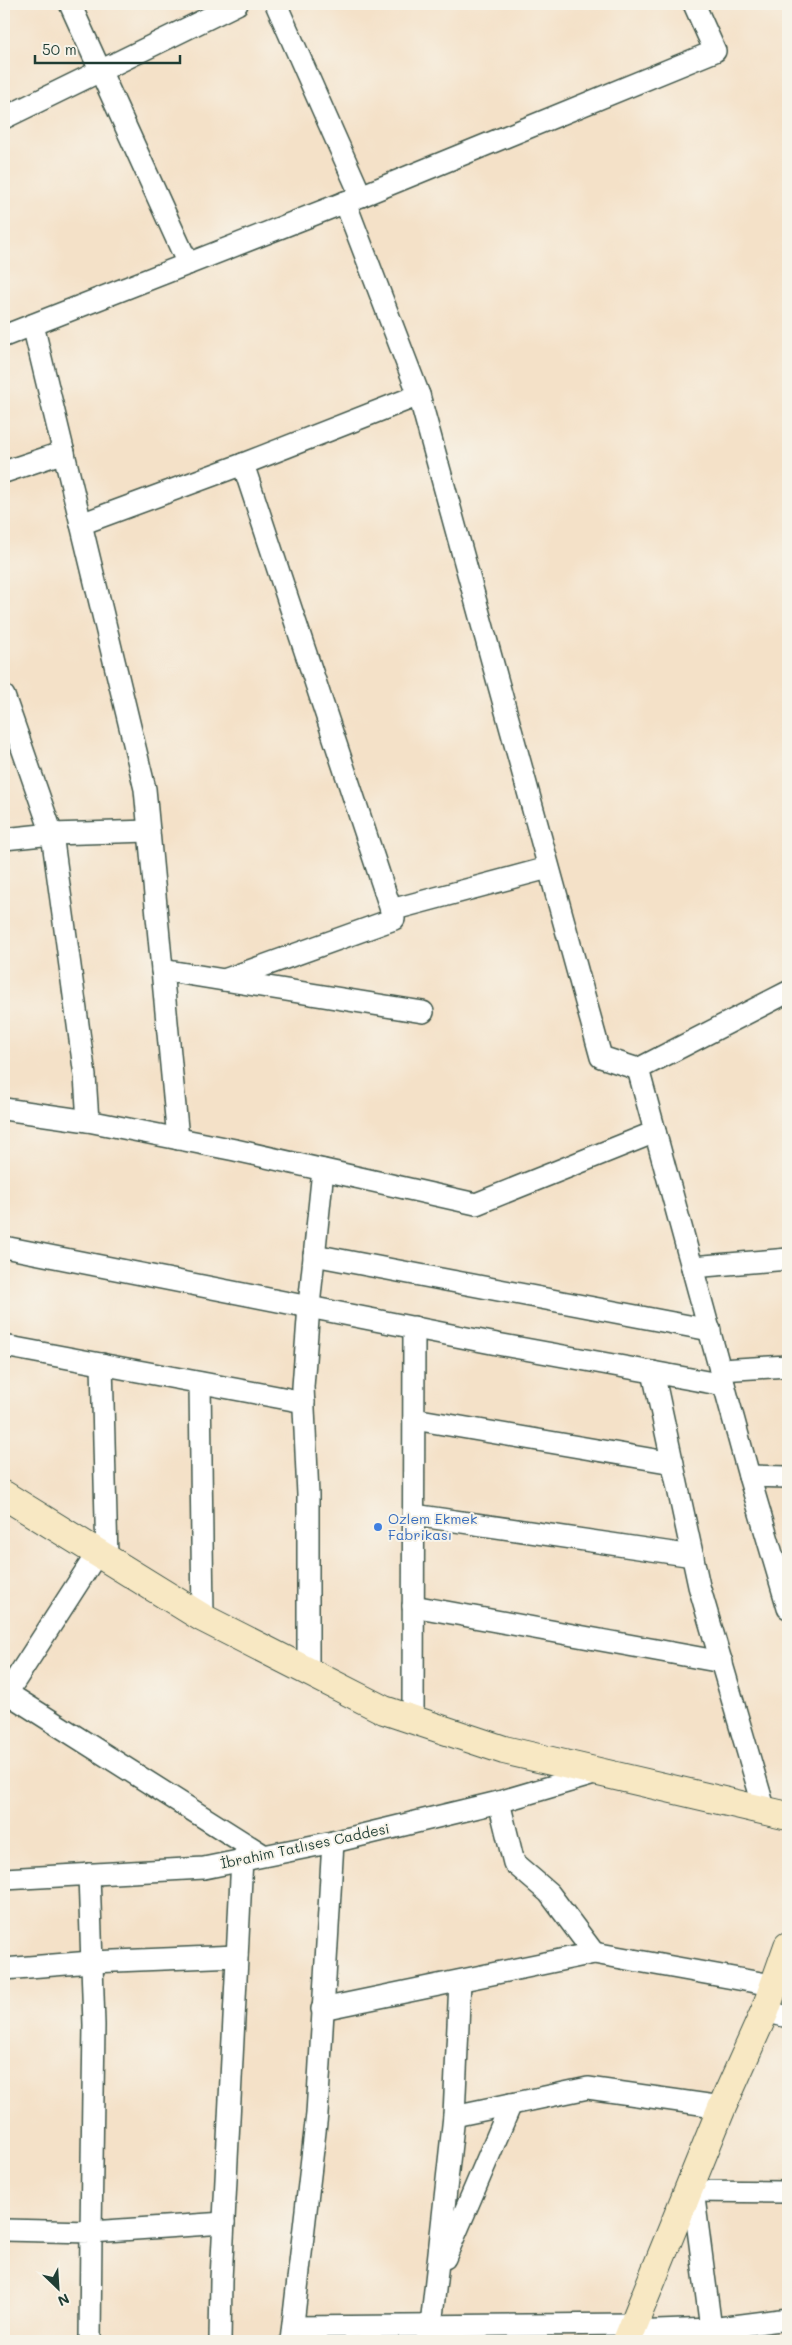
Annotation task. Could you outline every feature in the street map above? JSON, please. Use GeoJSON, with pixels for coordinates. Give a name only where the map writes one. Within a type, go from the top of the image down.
{"type":"FeatureCollection","features":[{"type":"Feature","properties":{"kind":"main road"},"geometry":{"type":"LineString","coordinates":[[4,1495],[203,1618],[384,1710],[504,1750],[777,1814]]}},
{"type":"Feature","properties":{"kind":"main road"},"geometry":{"type":"LineString","coordinates":[[630,2332],[690,2191],[722,2107],[776,2014],[772,1985],[788,1946]]}},
{"type":"Feature","properties":{"kind":"street"},"geometry":{"type":"LineString","coordinates":[[70,4],[188,264]]}},
{"type":"Feature","properties":{"kind":"street"},"geometry":{"type":"LineString","coordinates":[[4,118],[237,4]]}},
{"type":"Feature","properties":{"kind":"street"},"geometry":{"type":"LineString","coordinates":[[276,4],[353,199],[419,395],[601,1057],[638,1070],[788,992]]}},
{"type":"Feature","properties":{"kind":"street"},"geometry":{"type":"LineString","coordinates":[[4,336],[353,199],[715,51],[694,4]]}},
{"type":"Feature","properties":{"kind":"street"},"geometry":{"type":"LineString","coordinates":[[33,326],[145,789],[178,1139]]}},
{"type":"Feature","properties":{"kind":"street"},"geometry":{"type":"LineString","coordinates":[[81,524],[243,464],[419,395]]}},
{"type":"Feature","properties":{"kind":"street"},"geometry":{"type":"LineString","coordinates":[[4,472],[64,452]]}},
{"type":"Feature","properties":{"kind":"street"},"geometry":{"type":"LineString","coordinates":[[224,980],[394,919],[243,464]]}},
{"type":"Feature","properties":{"kind":"street"},"geometry":{"type":"LineString","coordinates":[[4,696],[52,834],[85,1076],[88,1121]]}},
{"type":"Feature","properties":{"kind":"street"},"geometry":{"type":"LineString","coordinates":[[4,839],[52,834],[149,831]]}},
{"type":"Feature","properties":{"kind":"street"},"geometry":{"type":"LineString","coordinates":[[391,910],[548,868]]}},
{"type":"Feature","properties":{"kind":"street"},"geometry":{"type":"LineString","coordinates":[[162,970],[423,1012]]}},
{"type":"Feature","properties":{"kind":"street"},"geometry":{"type":"LineString","coordinates":[[638,1070],[749,1476],[783,1575],[788,1608]]}},
{"type":"Feature","properties":{"kind":"street"},"geometry":{"type":"LineString","coordinates":[[4,1109],[88,1121],[178,1139],[476,1204],[655,1132]]}},
{"type":"Feature","properties":{"kind":"street"},"geometry":{"type":"LineString","coordinates":[[308,1671],[308,1495],[304,1402],[309,1306],[323,1170]]}},
{"type":"Feature","properties":{"kind":"street"},"geometry":{"type":"LineString","coordinates":[[4,1247],[653,1372],[722,1377],[788,1366]]}},
{"type":"Feature","properties":{"kind":"street"},"geometry":{"type":"LineString","coordinates":[[314,1255],[710,1330]]}},
{"type":"Feature","properties":{"kind":"street"},"geometry":{"type":"LineString","coordinates":[[692,1267],[788,1259]]}},
{"type":"Feature","properties":{"kind":"street"},"geometry":{"type":"LineString","coordinates":[[413,1719],[414,1327]]}},
{"type":"Feature","properties":{"kind":"street"},"geometry":{"type":"LineString","coordinates":[[4,1346],[304,1402]]}},
{"type":"Feature","properties":{"kind":"street"},"geometry":{"type":"LineString","coordinates":[[102,1364],[102,1555],[9,1697],[263,1855]]}},
{"type":"Feature","properties":{"kind":"street"},"geometry":{"type":"LineString","coordinates":[[653,1372],[693,1556],[722,1662],[777,1814]]}},
{"type":"Feature","properties":{"kind":"street"},"geometry":{"type":"LineString","coordinates":[[200,1383],[203,1618]]}},
{"type":"Feature","properties":{"kind":"street"},"geometry":{"type":"LineString","coordinates":[[414,1419],[672,1463]]}},
{"type":"Feature","properties":{"kind":"street"},"geometry":{"type":"LineString","coordinates":[[749,1476],[788,1477]]}},
{"type":"Feature","properties":{"kind":"street"},"geometry":{"type":"LineString","coordinates":[[414,1515],[693,1556]]}},
{"type":"Feature","properties":{"kind":"street"},"geometry":{"type":"LineString","coordinates":[[414,1606],[722,1662]]}},
{"type":"Feature","properties":{"kind":"street","name":"İbrahim Tatlıses Caddesi"},"geometry":{"type":"LineString","coordinates":[[4,1879],[204,1868],[242,1858],[334,1842],[499,1802],[600,1772]]}},
{"type":"Feature","properties":{"kind":"street"},"geometry":{"type":"LineString","coordinates":[[499,1802],[514,1863],[549,1893],[594,1953]]}},
{"type":"Feature","properties":{"kind":"street"},"geometry":{"type":"LineString","coordinates":[[334,1842],[322,2009],[317,2114],[292,2334],[431,2326],[630,2332],[711,2329],[788,2319]]}},
{"type":"Feature","properties":{"kind":"street"},"geometry":{"type":"LineString","coordinates":[[220,2341],[242,1858]]}},
{"type":"Feature","properties":{"kind":"street"},"geometry":{"type":"LineString","coordinates":[[89,1874],[94,2025],[90,2341]]}},
{"type":"Feature","properties":{"kind":"street"},"geometry":{"type":"LineString","coordinates":[[322,2009],[594,1953],[772,1985]]}},
{"type":"Feature","properties":{"kind":"street"},"geometry":{"type":"LineString","coordinates":[[4,1969],[91,1962],[237,1956]]}},
{"type":"Feature","properties":{"kind":"street"},"geometry":{"type":"LineString","coordinates":[[431,2326],[454,2116],[460,1981]]}},
{"type":"Feature","properties":{"kind":"street"},"geometry":{"type":"LineString","coordinates":[[454,2116],[588,2088],[722,2107]]}},
{"type":"Feature","properties":{"kind":"street"},"geometry":{"type":"LineString","coordinates":[[436,2280],[510,2104]]}},
{"type":"Feature","properties":{"kind":"street"},"geometry":{"type":"LineString","coordinates":[[711,2329],[690,2191],[788,2192]]}},
{"type":"Feature","properties":{"kind":"street"},"geometry":{"type":"LineString","coordinates":[[4,2230],[92,2232],[224,2223]]}},
{"type":"Feature","properties":{"kind":"place","name":"Ozlem Ekmek Fabrikası"},"geometry":{"type":"Point","coordinates":[378,1527]}}]}
